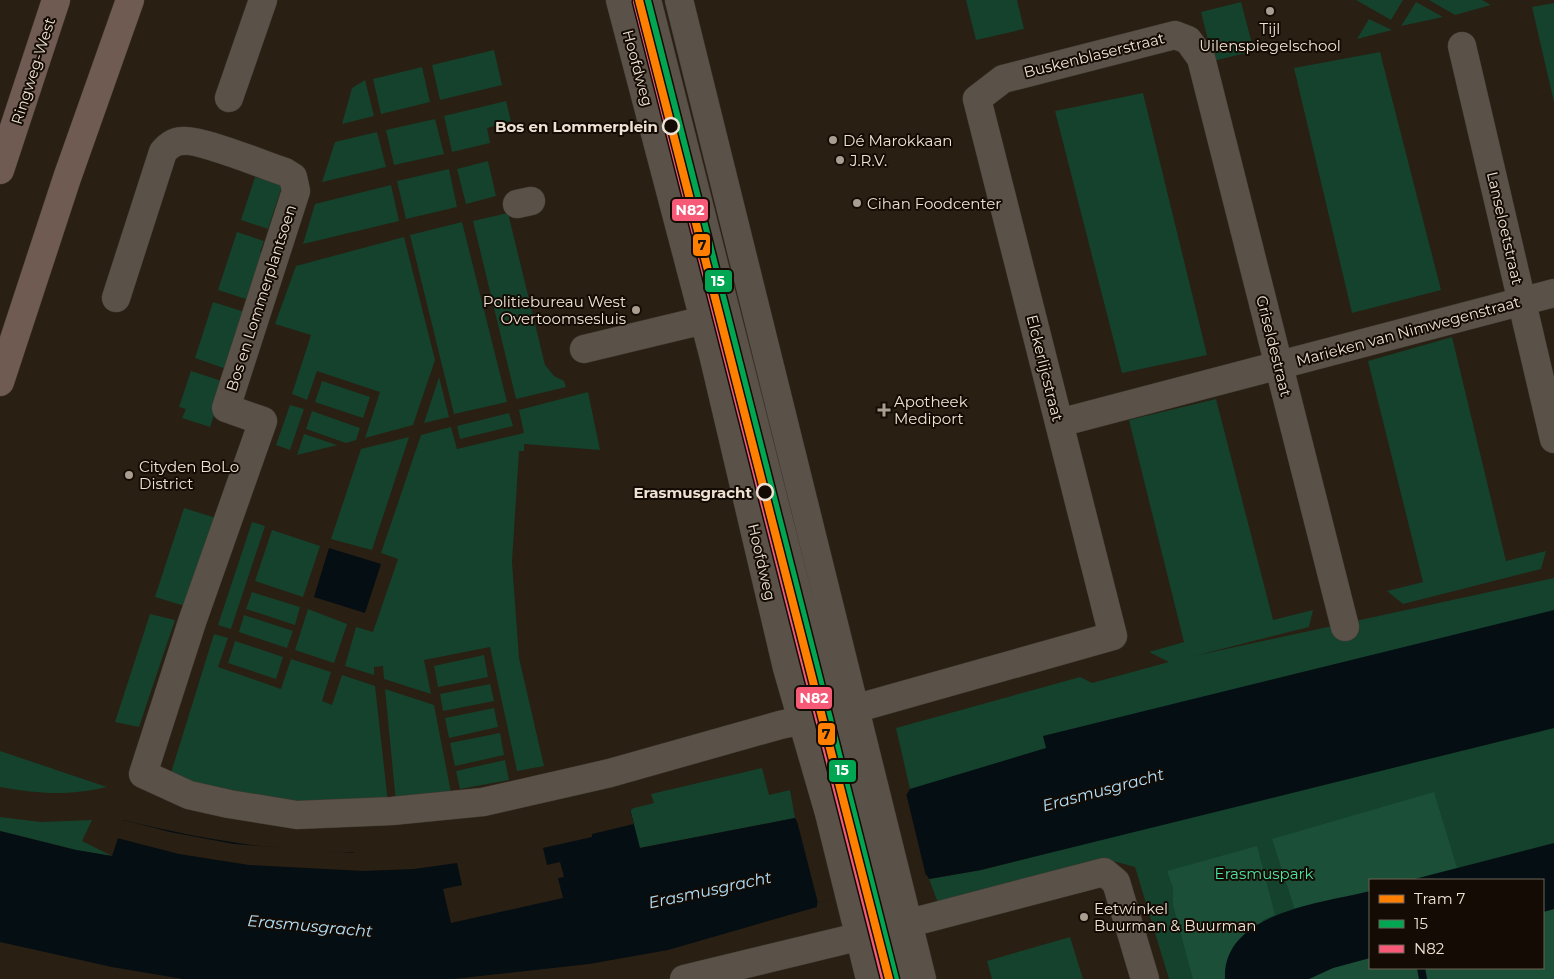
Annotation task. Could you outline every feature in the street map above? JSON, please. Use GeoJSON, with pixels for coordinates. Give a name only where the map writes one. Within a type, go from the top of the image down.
{"type":"FeatureCollection","features":[{"type":"Feature","properties":{"kind":"highway","name":"Ringweg-West"},"geometry":{"type":"LineString","coordinates":[[0,170],[56,0]]}},
{"type":"Feature","properties":{"kind":"highway"},"geometry":{"type":"LineString","coordinates":[[0,382],[67,178],[130,0]]}},
{"type":"Feature","properties":{"kind":"street"},"geometry":{"type":"LineString","coordinates":[[230,98],[263,0]]}},
{"type":"Feature","properties":{"kind":"street","name":"Hoofdweg"},"geometry":{"type":"LineString","coordinates":[[620,0],[715,317],[851,709]]}},
{"type":"Feature","properties":{"kind":"street","name":"Hoofdweg"},"geometry":{"type":"LineString","coordinates":[[647,0],[802,720],[898,883],[922,979]]}},
{"type":"Feature","properties":{"kind":"street","name":"Hoofdweg"},"geometry":{"type":"LineString","coordinates":[[679,0],[851,709],[853,911],[870,933],[895,979]]}},
{"type":"Feature","properties":{"kind":"street","name":"Buskenblaserstraat"},"geometry":{"type":"LineString","coordinates":[[977,100],[1003,79],[1175,34],[1188,40],[1201,58],[1203,65]]}},
{"type":"Feature","properties":{"kind":"street","name":"Lanseloetstraat"},"geometry":{"type":"LineString","coordinates":[[1462,46],[1554,439]]}},
{"type":"Feature","properties":{"kind":"street","name":"Griseldestraat"},"geometry":{"type":"LineString","coordinates":[[1203,65],[1345,627]]}},
{"type":"Feature","properties":{"kind":"street","name":"Elckerlijcstraat"},"geometry":{"type":"LineString","coordinates":[[851,709],[1113,636],[977,100]]}},
{"type":"Feature","properties":{"kind":"street","name":"Bos en Lommerplantsoen"},"geometry":{"type":"LineString","coordinates":[[116,298],[163,152],[176,142],[192,141],[285,172],[293,177],[296,191],[273,268],[226,408],[263,421],[142,774],[189,794],[229,804],[297,815],[402,810],[484,802],[610,773],[802,720]]}},
{"type":"Feature","properties":{"kind":"street","name":"Marieken van Nimwegenstraat"},"geometry":{"type":"LineString","coordinates":[[1059,423],[1554,293]]}},
{"type":"Feature","properties":{"kind":"street"},"geometry":{"type":"LineString","coordinates":[[584,349],[755,308]]}},
{"type":"Feature","properties":{"kind":"street"},"geometry":{"type":"LineString","coordinates":[[802,720],[851,709]]}},
{"type":"Feature","properties":{"kind":"street","name":"Hoofdweg"},"geometry":{"type":"LineString","coordinates":[[852,807],[872,890],[870,979]]}},
{"type":"Feature","properties":{"kind":"street"},"geometry":{"type":"LineString","coordinates":[[684,979],[908,924],[1104,872],[1116,882],[1145,979]]}},
{"type":"Feature","properties":{"kind":"green space"},"geometry":{"type":"Polygon","coordinates":[[[966,0],[1017,0],[1024,29],[976,40],[966,0]]]}},
{"type":"Feature","properties":{"kind":"green space"},"geometry":{"type":"Polygon","coordinates":[[[1356,0],[1403,0],[1391,20],[1356,0]]]}},
{"type":"Feature","properties":{"kind":"green space"},"geometry":{"type":"Polygon","coordinates":[[[1429,0],[1482,0],[1491,5],[1455,15],[1429,0]]]}},
{"type":"Feature","properties":{"kind":"green space"},"geometry":{"type":"Polygon","coordinates":[[[1241,2],[1254,51],[1213,61],[1201,12],[1241,2]]]}},
{"type":"Feature","properties":{"kind":"green space"},"geometry":{"type":"Polygon","coordinates":[[[1416,2],[1443,17],[1401,26],[1416,2]]]}},
{"type":"Feature","properties":{"kind":"green space"},"geometry":{"type":"Polygon","coordinates":[[[1554,3],[1554,102],[1532,7],[1554,3]]]}},
{"type":"Feature","properties":{"kind":"green space"},"geometry":{"type":"Polygon","coordinates":[[[1369,19],[1392,30],[1357,39],[1369,19]]]}},
{"type":"Feature","properties":{"kind":"green space"},"geometry":{"type":"Polygon","coordinates":[[[494,50],[502,85],[440,100],[432,65],[494,50]]]}},
{"type":"Feature","properties":{"kind":"green space"},"geometry":{"type":"Polygon","coordinates":[[[1380,52],[1441,290],[1352,313],[1294,68],[1380,52]]]}},
{"type":"Feature","properties":{"kind":"green space"},"geometry":{"type":"Polygon","coordinates":[[[422,67],[430,102],[381,114],[373,79],[422,67]]]}},
{"type":"Feature","properties":{"kind":"green space"},"geometry":{"type":"Polygon","coordinates":[[[365,80],[374,116],[342,124],[352,88],[365,80]]]}},
{"type":"Feature","properties":{"kind":"green space"},"geometry":{"type":"Polygon","coordinates":[[[1143,93],[1207,355],[1122,373],[1055,111],[1143,93]]]}},
{"type":"Feature","properties":{"kind":"green space"},"geometry":{"type":"Polygon","coordinates":[[[506,101],[511,121],[487,128],[490,143],[452,152],[444,116],[506,101]]]}},
{"type":"Feature","properties":{"kind":"green space"},"geometry":{"type":"Polygon","coordinates":[[[435,119],[444,154],[394,165],[386,130],[435,119]]]}},
{"type":"Feature","properties":{"kind":"green space"},"geometry":{"type":"Polygon","coordinates":[[[377,132],[386,167],[322,182],[335,142],[377,132]]]}},
{"type":"Feature","properties":{"kind":"green space"},"geometry":{"type":"Polygon","coordinates":[[[488,161],[496,196],[466,204],[457,169],[488,161]]]}},
{"type":"Feature","properties":{"kind":"green space"},"geometry":{"type":"Polygon","coordinates":[[[449,169],[457,207],[406,219],[397,181],[449,169]]]}},
{"type":"Feature","properties":{"kind":"green space"},"geometry":{"type":"Polygon","coordinates":[[[255,177],[282,186],[268,229],[241,220],[255,177]]]}},
{"type":"Feature","properties":{"kind":"green space"},"geometry":{"type":"Polygon","coordinates":[[[391,185],[399,221],[303,244],[315,204],[391,185]]]}},
{"type":"Feature","properties":{"kind":"green space"},"geometry":{"type":"Polygon","coordinates":[[[508,213],[545,365],[554,376],[564,381],[566,387],[516,399],[473,221],[508,213]]]}},
{"type":"Feature","properties":{"kind":"green space"},"geometry":{"type":"Polygon","coordinates":[[[462,222],[507,402],[454,414],[410,235],[462,222]]]}},
{"type":"Feature","properties":{"kind":"green space"},"geometry":{"type":"Polygon","coordinates":[[[237,232],[264,241],[260,252],[267,254],[252,301],[218,290],[237,232]]]}},
{"type":"Feature","properties":{"kind":"green space"},"geometry":{"type":"Polygon","coordinates":[[[404,237],[435,360],[413,425],[365,438],[380,392],[317,371],[307,400],[292,394],[311,335],[275,324],[296,266],[404,237]]]}},
{"type":"Feature","properties":{"kind":"green space"},"geometry":{"type":"Polygon","coordinates":[[[213,302],[248,313],[229,370],[195,358],[213,302]]]}},
{"type":"Feature","properties":{"kind":"green space"},"geometry":{"type":"Polygon","coordinates":[[[1452,337],[1506,561],[1546,551],[1541,569],[1403,604],[1387,591],[1423,582],[1368,361],[1452,337]]]}},
{"type":"Feature","properties":{"kind":"green space"},"geometry":{"type":"Polygon","coordinates":[[[191,371],[225,382],[210,427],[182,418],[186,409],[179,407],[191,371]]]}},
{"type":"Feature","properties":{"kind":"green space"},"geometry":{"type":"Polygon","coordinates":[[[439,377],[449,417],[424,423],[439,377]]]}},
{"type":"Feature","properties":{"kind":"green space"},"geometry":{"type":"Polygon","coordinates":[[[322,381],[370,397],[363,418],[315,402],[322,381]]]}},
{"type":"Feature","properties":{"kind":"green space"},"geometry":{"type":"Polygon","coordinates":[[[588,392],[600,450],[524,444],[524,451],[519,451],[512,562],[519,658],[544,766],[517,771],[490,647],[424,660],[431,694],[384,679],[383,666],[374,667],[374,675],[345,666],[356,627],[373,632],[398,559],[381,553],[421,435],[451,427],[457,449],[524,433],[519,410],[588,392]]]}},
{"type":"Feature","properties":{"kind":"green space"},"geometry":{"type":"Polygon","coordinates":[[[1216,399],[1273,620],[1313,610],[1309,627],[1194,656],[1554,578],[1554,637],[910,789],[896,728],[1080,677],[1092,683],[1169,662],[1149,652],[1184,642],[1129,420],[1216,399]]]}},
{"type":"Feature","properties":{"kind":"green space"},"geometry":{"type":"Polygon","coordinates":[[[290,405],[304,409],[290,450],[276,445],[290,405]]]}},
{"type":"Feature","properties":{"kind":"green space"},"geometry":{"type":"Polygon","coordinates":[[[312,411],[360,428],[356,440],[346,443],[306,429],[312,411]]]}},
{"type":"Feature","properties":{"kind":"green space"},"geometry":{"type":"Polygon","coordinates":[[[509,413],[513,426],[460,439],[457,426],[509,413]]]}},
{"type":"Feature","properties":{"kind":"green space"},"geometry":{"type":"Polygon","coordinates":[[[304,434],[337,445],[297,455],[304,434]]]}},
{"type":"Feature","properties":{"kind":"green space"},"geometry":{"type":"Polygon","coordinates":[[[409,437],[372,550],[331,539],[361,449],[409,437]]]}},
{"type":"Feature","properties":{"kind":"green space"},"geometry":{"type":"Polygon","coordinates":[[[184,508],[216,518],[188,607],[155,597],[184,508]]]}},
{"type":"Feature","properties":{"kind":"green space"},"geometry":{"type":"Polygon","coordinates":[[[252,522],[265,526],[231,629],[218,625],[252,522]]]}},
{"type":"Feature","properties":{"kind":"green space"},"geometry":{"type":"Polygon","coordinates":[[[272,530],[320,546],[303,597],[255,581],[272,530]]]}},
{"type":"Feature","properties":{"kind":"green space"},"geometry":{"type":"Polygon","coordinates":[[[252,592],[300,607],[295,625],[246,609],[252,592]]]}},
{"type":"Feature","properties":{"kind":"green space"},"geometry":{"type":"Polygon","coordinates":[[[308,609],[347,624],[334,663],[295,650],[308,609]]]}},
{"type":"Feature","properties":{"kind":"green space"},"geometry":{"type":"Polygon","coordinates":[[[150,614],[175,620],[139,727],[115,722],[150,614]]]}},
{"type":"Feature","properties":{"kind":"green space"},"geometry":{"type":"Polygon","coordinates":[[[244,615],[293,631],[287,648],[239,632],[244,615]]]}},
{"type":"Feature","properties":{"kind":"green space"},"geometry":{"type":"Polygon","coordinates":[[[214,634],[228,638],[218,667],[281,689],[291,659],[331,672],[322,701],[332,705],[342,675],[375,686],[388,803],[309,802],[238,795],[170,776],[214,634]]]}},
{"type":"Feature","properties":{"kind":"green space"},"geometry":{"type":"Polygon","coordinates":[[[235,641],[283,657],[276,679],[228,663],[235,641]]]}},
{"type":"Feature","properties":{"kind":"green space"},"geometry":{"type":"Polygon","coordinates":[[[484,655],[488,677],[438,687],[434,666],[484,655]]]}},
{"type":"Feature","properties":{"kind":"green space"},"geometry":{"type":"Polygon","coordinates":[[[490,684],[494,701],[443,711],[440,694],[490,684]]]}},
{"type":"Feature","properties":{"kind":"green space"},"geometry":{"type":"Polygon","coordinates":[[[385,689],[434,705],[452,798],[396,803],[385,689]]]}},
{"type":"Feature","properties":{"kind":"green space","name":"Erasmuspark"},"geometry":{"type":"Polygon","coordinates":[[[1554,702],[1554,979],[1169,979],[1135,867],[1102,858],[938,903],[929,879],[981,870],[1125,833],[1554,702]]]}},
{"type":"Feature","properties":{"kind":"green space"},"geometry":{"type":"Polygon","coordinates":[[[494,708],[498,727],[449,738],[445,718],[494,708]]]}},
{"type":"Feature","properties":{"kind":"green space"},"geometry":{"type":"Polygon","coordinates":[[[500,733],[504,755],[455,766],[450,743],[500,733]]]}},
{"type":"Feature","properties":{"kind":"green space"},"geometry":{"type":"Polygon","coordinates":[[[0,751],[107,787],[79,792],[54,793],[0,787],[0,751]]]}},
{"type":"Feature","properties":{"kind":"green space"},"geometry":{"type":"Polygon","coordinates":[[[505,760],[509,780],[460,789],[456,771],[505,760]]]}},
{"type":"Feature","properties":{"kind":"green space"},"geometry":{"type":"Polygon","coordinates":[[[762,768],[769,795],[790,790],[795,818],[639,848],[630,809],[654,803],[651,794],[762,768]]]}},
{"type":"Feature","properties":{"kind":"green space"},"geometry":{"type":"Polygon","coordinates":[[[1434,792],[1457,868],[1415,879],[1369,879],[1369,891],[1295,910],[1272,839],[1434,792]]]}},
{"type":"Feature","properties":{"kind":"green space"},"geometry":{"type":"Polygon","coordinates":[[[0,817],[41,822],[92,820],[82,841],[112,856],[76,850],[0,831],[0,817]]]}},
{"type":"Feature","properties":{"kind":"green space"},"geometry":{"type":"Polygon","coordinates":[[[1257,846],[1275,915],[1263,920],[1225,976],[1225,979],[1193,979],[1173,905],[1173,888],[1167,871],[1257,846]]]}},
{"type":"Feature","properties":{"kind":"green space"},"geometry":{"type":"Polygon","coordinates":[[[1554,909],[1554,979],[1309,979],[1333,968],[1369,958],[1369,969],[1544,969],[1544,912],[1554,909]]]}},
{"type":"Feature","properties":{"kind":"green space"},"geometry":{"type":"Polygon","coordinates":[[[1070,937],[1083,979],[992,979],[987,961],[1070,937]]]}},
{"type":"Feature","properties":{"kind":"water"},"geometry":{"type":"Polygon","coordinates":[[[329,548],[381,564],[365,613],[314,597],[329,548]]]}},
{"type":"Feature","properties":{"kind":"water"},"geometry":{"type":"Polygon","coordinates":[[[1554,610],[1554,728],[981,870],[929,879],[927,875],[817,903],[817,907],[668,950],[589,964],[453,979],[183,979],[112,967],[0,942],[0,831],[76,850],[112,856],[124,820],[214,839],[260,846],[352,853],[399,852],[445,849],[508,839],[630,809],[640,848],[795,818],[797,822],[907,794],[910,789],[1046,748],[1043,736],[1554,610]]]}},
{"type":"Feature","properties":{"kind":"water"},"geometry":{"type":"Polygon","coordinates":[[[1554,843],[1554,909],[1544,912],[1544,879],[1415,879],[1554,843]]]}},
{"type":"Feature","properties":{"kind":"water"},"geometry":{"type":"Polygon","coordinates":[[[1369,891],[1369,958],[1333,968],[1309,979],[1225,979],[1228,956],[1240,939],[1257,925],[1279,914],[1327,900],[1369,891]]]}},
{"type":"Feature","properties":{"kind":"pier"},"geometry":{"type":"Polygon","coordinates":[[[906,793],[926,876],[818,903],[797,821],[906,793]]]}},
{"type":"Feature","properties":{"kind":"pier"},"geometry":{"type":"Polygon","coordinates":[[[630,807],[633,809],[630,810],[634,824],[592,834],[592,837],[543,848],[547,865],[560,862],[564,877],[558,878],[563,898],[451,923],[443,889],[462,885],[457,863],[414,869],[364,871],[249,865],[179,854],[117,838],[124,820],[170,832],[234,844],[354,853],[355,851],[436,847],[490,840],[630,807]]]}},
{"type":"Feature","properties":{"kind":"waterway"},"geometry":{"type":"LineString","coordinates":[[1421,969],[1423,979]]}},
{"type":"Feature","properties":{"kind":"tram line","name":"7"},"geometry":{"type":"LineString","coordinates":[[639,0],[889,979]]}},
{"type":"Feature","properties":{"kind":"transit line","name":"15"},"geometry":{"type":"LineString","coordinates":[[647,0],[895,979]]}},
{"type":"Feature","properties":{"kind":"transit line","name":"N82"},"geometry":{"type":"LineString","coordinates":[[637,2],[885,979]]}},
{"type":"Feature","properties":{"kind":"place","name":"Tijl Uilenspiegelschool"},"geometry":{"type":"Point","coordinates":[1270,11]}},
{"type":"Feature","properties":{"kind":"place","name":"Bos en Lommerplein"},"geometry":{"type":"Point","coordinates":[671,126]}},
{"type":"Feature","properties":{"kind":"place","name":"Dé Marokkaan"},"geometry":{"type":"Point","coordinates":[833,140]}},
{"type":"Feature","properties":{"kind":"place","name":"J.R.V."},"geometry":{"type":"Point","coordinates":[840,160]}},
{"type":"Feature","properties":{"kind":"place","name":"Cihan Foodcenter"},"geometry":{"type":"Point","coordinates":[857,203]}},
{"type":"Feature","properties":{"kind":"place","name":"Politiebureau West Overtoomsesluis"},"geometry":{"type":"Point","coordinates":[636,310]}},
{"type":"Feature","properties":{"kind":"place","name":"Apotheek Mediport"},"geometry":{"type":"Point","coordinates":[884,410]}},
{"type":"Feature","properties":{"kind":"place","name":"Cityden BoLo District"},"geometry":{"type":"Point","coordinates":[129,475]}},
{"type":"Feature","properties":{"kind":"place","name":"Erasmusgracht"},"geometry":{"type":"Point","coordinates":[765,492]}},
{"type":"Feature","properties":{"kind":"place","name":"Eetwinkel Buurman & Buurman"},"geometry":{"type":"Point","coordinates":[1084,917]}}]}
